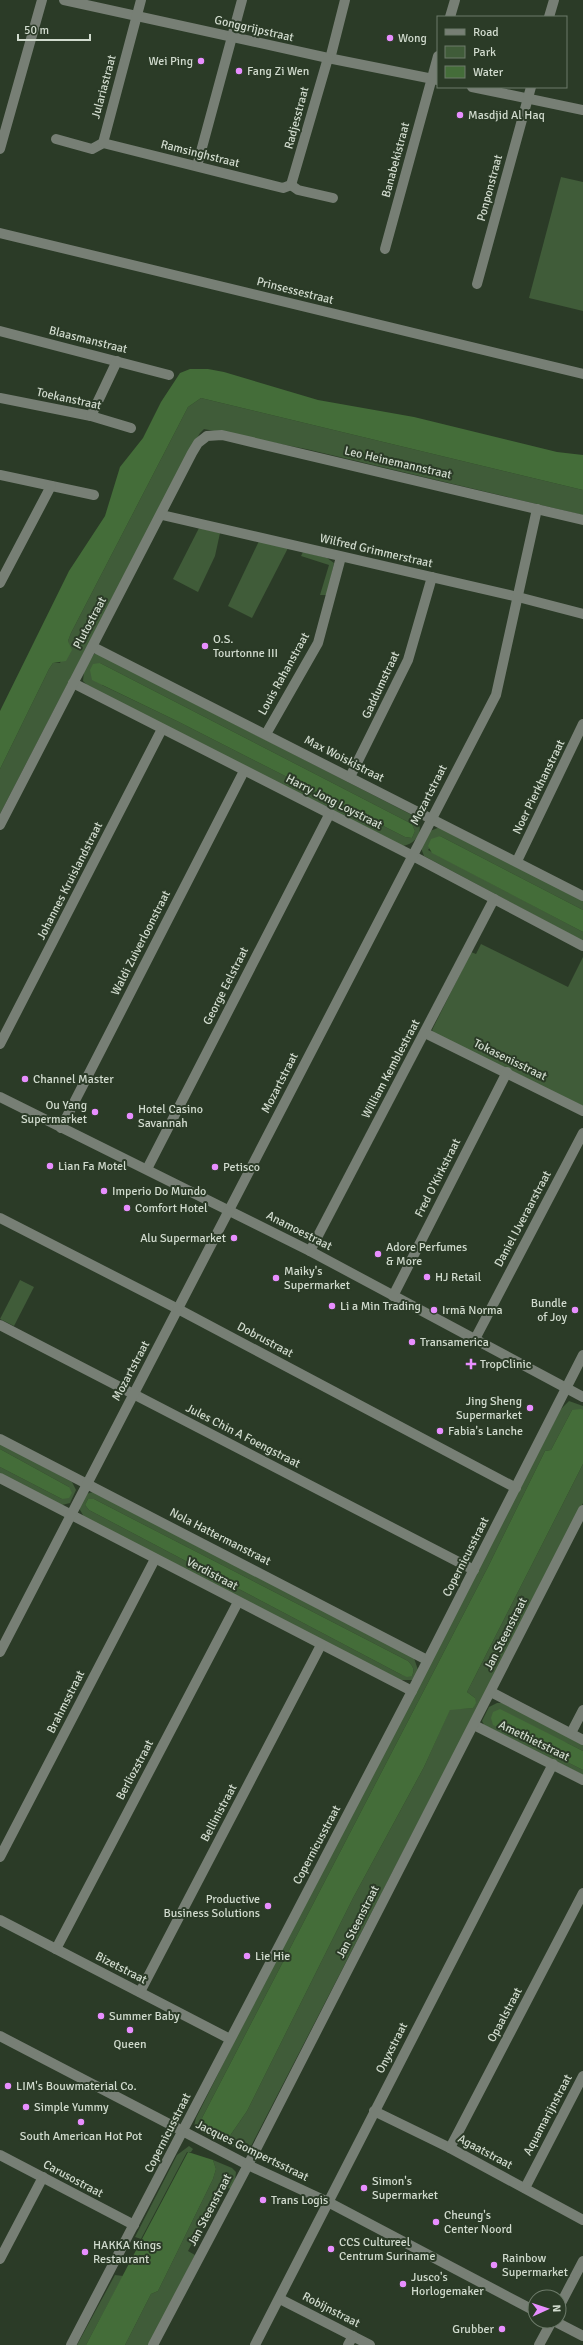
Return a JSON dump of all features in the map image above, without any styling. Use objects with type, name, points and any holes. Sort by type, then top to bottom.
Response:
[{"type":"street","points":[[0,149],[42,0]]},
{"type":"street","name":"Gonggrijpstraat","points":[[64,0],[230,37],[435,79]]},
{"type":"street","name":"Julariastraat","points":[[103,142],[141,0]]},
{"type":"street","points":[[197,166],[230,37],[242,0]]},
{"type":"street","name":"Radjesstraat","points":[[291,185],[346,0]]},
{"type":"street","points":[[450,16],[455,0]]},
{"type":"street","points":[[549,16],[554,0]]},
{"type":"street","name":"Banabekistraat","points":[[385,249],[435,79],[437,64]]},
{"type":"street","points":[[477,88],[583,110]]},
{"type":"street","name":"Ponponstraat","points":[[477,284],[531,88]]},
{"type":"street","points":[[56,139],[92,149],[103,142]]},
{"type":"street","name":"Ramsinghstraat","points":[[103,142],[283,188],[291,185]]},
{"type":"street","points":[[291,185],[298,190],[333,198]]},
{"type":"street","name":"Prinsessestraat","points":[[0,233],[583,374]]},
{"type":"street","name":"Blaasmanstraat","points":[[0,331],[118,360],[170,375]]},
{"type":"street","points":[[91,416],[118,360]]},
{"type":"street","name":"Toekanstraat","points":[[0,398],[91,416],[131,428]]},
{"type":"street","name":"Leo Heinemannstraat","points":[[207,436],[222,435],[583,520]]},
{"type":"street","name":"Plutostraat","points":[[0,825],[162,515],[192,453],[198,443],[207,436]]},
{"type":"street","points":[[0,475],[94,495]]},
{"type":"street","points":[[0,583],[51,486]]},
{"type":"street","name":"Mozartstraat","points":[[0,1652],[86,1483],[134,1394],[496,695],[537,509]]},
{"type":"street","name":"Wilfred Grimmerstraat","points":[[162,515],[518,597],[583,614]]},
{"type":"street","name":"Louis Rahanstraat","points":[[266,734],[318,643],[341,557]]},
{"type":"street","name":"Gaddumstraat","points":[[350,777],[408,660],[432,577]]},
{"type":"street","name":"Max Woiskistraat","points":[[93,647],[517,861],[583,896]]},
{"type":"street","name":"Harry Jong Loystraat","points":[[73,683],[329,815],[413,856],[583,946]]},
{"type":"street","name":"Noer Pierkhanstraat","points":[[517,861],[583,724]]},
{"type":"street","name":"Johannes Kruislandstraat","points":[[0,1044],[162,729]]},
{"type":"street","name":"Waldi Zuiverloonstraat","points":[[61,1128],[244,771]]},
{"type":"street","name":"George Eelstraat","points":[[146,1169],[329,815]]},
{"type":"street","name":"William Kemblestraat","points":[[310,1250],[494,899]]},
{"type":"street","name":"Tokasenisstraat","points":[[425,1033],[507,1072],[583,1111]]},
{"type":"street","name":"Fred O'Kirkstraat","points":[[393,1296],[507,1072]]},
{"type":"street","name":"Anamoestraat","points":[[0,1097],[310,1250],[566,1390],[583,1397]]},
{"type":"street","name":"Daniel IJveraarstraat","points":[[475,1339],[583,1133]]},
{"type":"street","name":"Dobrustraat","points":[[0,1218],[178,1309],[516,1488]]},
{"type":"street","name":"Jules Chin A Foengstraat","points":[[0,1325],[474,1570]]},
{"type":"street","name":"Copernicusstraat","points":[[71,2345],[134,2225],[187,2134],[230,2039],[412,1691],[583,1355]]},
{"type":"street","name":"Nola Hattermanstraat","points":[[0,1439],[427,1660]]},
{"type":"street","name":"Verdistraat","points":[[0,1478],[412,1691]]},
{"type":"street","name":"Jan Steenstraat","points":[[153,2345],[244,2163],[474,1725],[582,1512]]},
{"type":"street","name":"Brahmsstraat","points":[[0,1857],[155,1559]]},
{"type":"street","name":"Berliozstraat","points":[[56,1949],[238,1602]]},
{"type":"street","name":"Bellinistraat","points":[[140,1992],[321,1645]]},
{"type":"street","points":[[491,1692],[583,1740]]},
{"type":"street","points":[[571,1733],[583,1710]]},
{"type":"street","name":"Amethietstraat","points":[[474,1725],[583,1780]]},
{"type":"street","name":"Onyxstraat","points":[[255,2345],[280,2299],[374,2110],[553,1764]]},
{"type":"street","name":"Opaalstraat","points":[[450,2148],[583,1893]]},
{"type":"street","name":"Bizetstraat","points":[[0,1920],[230,2039]]},
{"type":"street","name":"Jacques Gompertsstraat","points":[[0,2036],[244,2163],[328,2202],[527,2307]]},
{"type":"street","name":"Aquamarijnstraat","points":[[525,2188],[583,2076]]},
{"type":"street","name":"Agaatstraat","points":[[374,2110],[450,2148],[583,2220]]},
{"type":"street","name":"Carusostraat","points":[[0,2155],[134,2225]]},
{"type":"street","points":[[0,2259],[43,2177]]},
{"type":"street","points":[[567,2292],[583,2261]]},
{"type":"street","name":"Robijnstraat","points":[[280,2299],[350,2340],[370,2345]]},
{"type":"street","points":[[567,2328],[583,2336]]},
{"type":"street","points":[[539,2345],[548,2329]]},
{"type":"green space","points":[[561,177],[583,182],[583,311],[529,298]]},
{"type":"green space","points":[[201,398],[583,490],[583,515],[306,449],[204,429],[200,433],[176,475],[0,814],[0,769],[49,669],[53,663],[60,663],[69,646],[68,641],[71,633],[188,407]]},
{"type":"green space","points":[[199,528],[220,533],[215,556],[198,592],[173,579]]},
{"type":"green space","points":[[259,541],[288,548],[252,618],[228,606]]},
{"type":"green space","points":[[303,552],[327,558],[334,563],[327,595],[320,595],[329,565],[301,556]]},
{"type":"green space","points":[[94,654],[98,654],[414,816],[418,820],[420,830],[419,834],[413,842],[403,846],[89,687],[83,681],[84,671]],"holes":[[[100,663],[412,824],[415,831],[412,838],[405,837],[179,722],[102,685]]]},
{"type":"green space","points":[[440,827],[583,900],[583,910],[440,836],[428,850],[583,932],[583,941],[424,856],[421,848],[430,831]]},
{"type":"green space","points":[[481,944],[568,987],[583,957],[583,1106],[434,1033],[432,1030],[471,952],[476,954]]},
{"type":"green space","points":[[20,1280],[34,1287],[14,1326],[0,1319]]},
{"type":"green space","points":[[569,1401],[583,1406],[583,1410],[572,1410],[551,1450],[545,1451],[488,1567],[202,2118],[203,2133],[194,2126],[196,2118],[235,2040],[561,1409]]},
{"type":"green space","points":[[0,1443],[72,1482],[76,1490],[70,1503],[62,1505],[0,1474],[0,1467],[62,1499],[69,1487],[0,1449]]},
{"type":"green space","points":[[583,1464],[583,1503],[251,2146],[244,2151],[222,2142],[227,2140],[247,2111],[353,1898],[424,1767],[450,1709],[473,1708],[475,1698],[467,1692]]},
{"type":"green space","points":[[93,1492],[414,1658],[418,1670],[413,1680],[400,1680],[84,1517],[79,1508],[86,1494]],"holes":[[[88,1499],[94,1499],[408,1661],[413,1668],[412,1676],[402,1675],[89,1510],[85,1505]]]},
{"type":"green space","points":[[497,1703],[502,1703],[583,1745],[583,1751],[567,1743],[494,1725],[583,1770],[583,1775],[484,1725],[482,1721],[489,1707]]},
{"type":"green space","points":[[189,2146],[193,2149],[191,2152],[187,2152],[141,2239],[135,2237],[177,2155]]},
{"type":"green space","points":[[213,2160],[232,2168],[236,2172],[235,2180],[231,2189],[223,2186],[188,2251],[195,2255],[149,2345],[125,2345],[151,2294],[158,2291],[213,2179],[216,2169]]},
{"type":"green space","points":[[115,2275],[123,2276],[86,2345],[77,2345]]},
{"type":"water","points":[[190,369],[208,369],[224,372],[318,400],[414,417],[557,452],[583,455],[583,490],[201,398],[188,407],[71,633],[68,641],[72,650],[66,661],[53,663],[49,669],[0,769],[0,711],[69,571],[105,516],[120,467],[143,438],[161,402],[180,373]]},
{"type":"water","points":[[100,663],[412,824],[415,831],[412,838],[405,837],[179,722],[92,680],[90,670],[93,664]]},
{"type":"water","points":[[440,836],[583,910],[583,932],[432,853],[428,846],[431,839]]},
{"type":"water","points":[[572,1410],[583,1410],[583,1464],[467,1692],[475,1698],[476,1703],[473,1708],[450,1710],[424,1767],[353,1898],[247,2111],[227,2140],[222,2142],[203,2133],[202,2118],[488,1567],[545,1451],[551,1450]]},
{"type":"water","points":[[0,1449],[69,1487],[72,1493],[69,1498],[62,1499],[0,1467]]},
{"type":"water","points":[[88,1499],[94,1499],[408,1661],[413,1668],[412,1676],[407,1677],[402,1675],[89,1510],[85,1505]]},
{"type":"water","points":[[500,1709],[583,1751],[583,1770],[493,1725],[491,1718],[493,1712]]},
{"type":"water","points":[[188,2152],[213,2160],[216,2169],[213,2179],[158,2291],[151,2294],[125,2345],[86,2345]]},
{"type":"place","name":"Wong","points":[[390,38]]},
{"type":"place","name":"Wei Ping","points":[[201,61]]},
{"type":"place","name":"Fang Zi Wen","points":[[239,71]]},
{"type":"place","name":"Masdjid Al Haq","points":[[460,115]]},
{"type":"place","name":"O.S. Tourtonne III","points":[[205,646]]},
{"type":"place","name":"Channel Master","points":[[25,1079]]},
{"type":"place","name":"Ou Yang Supermarket","points":[[95,1112]]},
{"type":"place","name":"Hotel Casino Savannah","points":[[130,1116]]},
{"type":"place","name":"Lian Fa Motel","points":[[50,1166]]},
{"type":"place","name":"Petisco","points":[[215,1167]]},
{"type":"place","name":"Imperio Do Mundo","points":[[104,1191]]},
{"type":"place","name":"Comfort Hotel","points":[[127,1208]]},
{"type":"place","name":"Alu Supermarket","points":[[234,1238]]},
{"type":"place","name":"Adore Perfumes & More","points":[[378,1254]]},
{"type":"place","name":"HJ Retail","points":[[427,1277]]},
{"type":"place","name":"Maiky's Supermarket","points":[[276,1278]]},
{"type":"place","name":"Li a Min Trading","points":[[332,1306]]},
{"type":"place","name":"Irmã Norma","points":[[434,1310]]},
{"type":"place","name":"Bundle of Joy","points":[[575,1310]]},
{"type":"place","name":"Transamerica","points":[[412,1342]]},
{"type":"place","name":"TropClinic","points":[[471,1364]]},
{"type":"place","name":"Jing Sheng Supermarket","points":[[530,1408]]},
{"type":"place","name":"Fabia's Lanche","points":[[440,1431]]},
{"type":"place","name":"Productive Business Solutions","points":[[268,1906]]},
{"type":"place","name":"Lie Hie","points":[[247,1956]]},
{"type":"place","name":"Summer Baby","points":[[101,2016]]},
{"type":"place","name":"Queen","points":[[130,2030]]},
{"type":"place","name":"LIM's Bouwmaterial Co.","points":[[8,2086]]},
{"type":"place","name":"Simple Yummy","points":[[26,2107]]},
{"type":"place","name":"South American Hot Pot","points":[[81,2122]]},
{"type":"place","name":"Simon's Supermarket","points":[[364,2188]]},
{"type":"place","name":"Trans Logis","points":[[263,2200]]},
{"type":"place","name":"Cheung's Center Noord","points":[[436,2222]]},
{"type":"place","name":"CCS Cultureel Centrum Suriname","points":[[331,2249]]},
{"type":"place","name":"HAKKA Kings Restaurant","points":[[85,2252]]},
{"type":"place","name":"Rainbow Supermarket","points":[[494,2265]]},
{"type":"place","name":"Jusco's Horlogemaker","points":[[403,2284]]},
{"type":"place","name":"Grubber","points":[[502,2329]]}]
